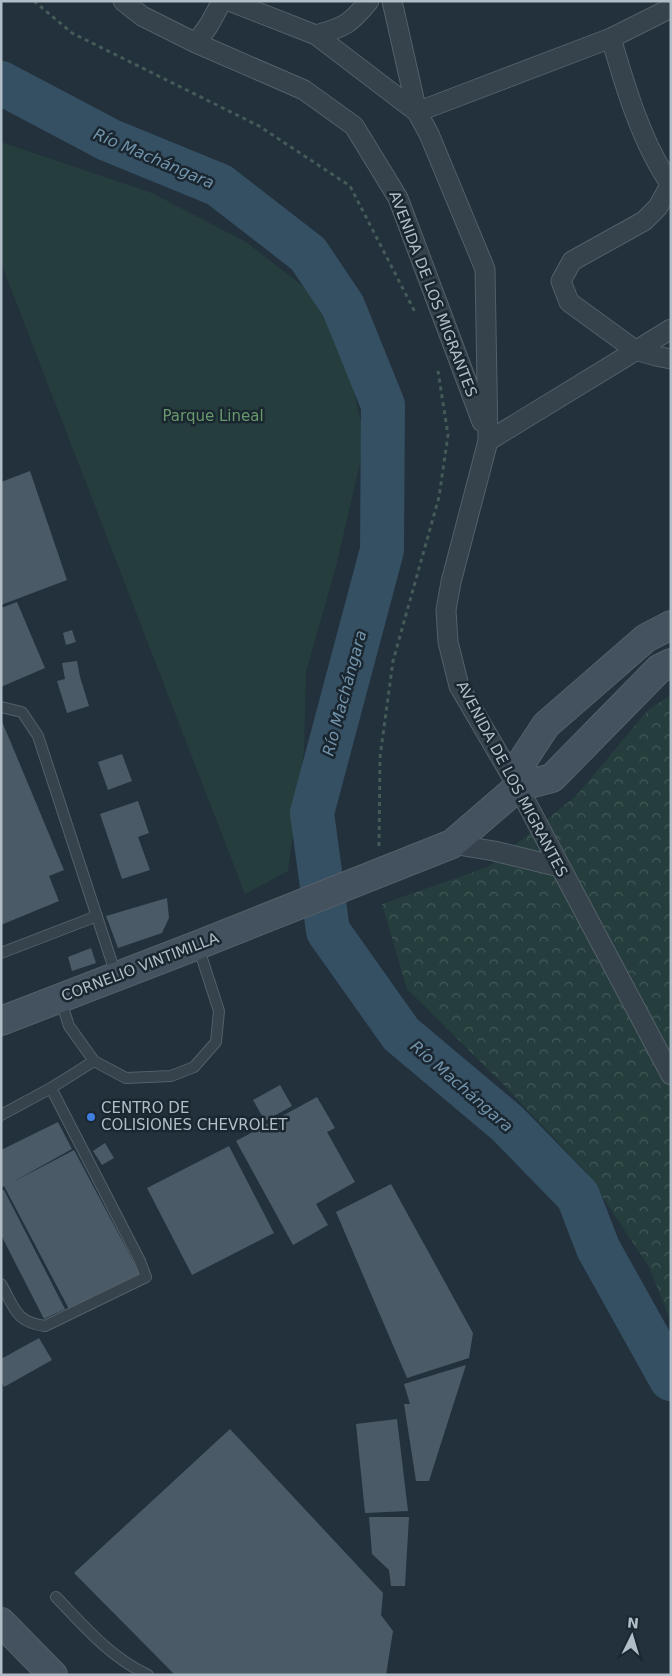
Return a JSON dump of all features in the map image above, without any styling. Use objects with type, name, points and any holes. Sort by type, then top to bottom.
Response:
[{"type":"main road","points":[[671,625],[646,638],[546,725],[523,760],[518,787],[552,778],[660,669],[671,663]]},
{"type":"main road","name":"CORNELIO VINTIMILLA","points":[[1,1021],[198,945],[440,848],[518,787]]},
{"type":"main road","points":[[1,1622],[53,1675]]},
{"type":"street","name":"AVENIDA DE LOS MIGRANTES","points":[[123,1],[142,16],[196,43],[304,90],[354,126],[398,198],[487,438]]},
{"type":"street","points":[[196,43],[209,25],[222,1]]},
{"type":"street","name":"AVENIDA DE LOS MIGRANTES","points":[[229,1],[316,35],[417,112],[429,134],[485,269],[487,438],[451,582],[446,610],[448,642],[459,686],[518,787],[671,1074]]},
{"type":"street","points":[[316,35],[338,29],[354,19],[369,1]]},
{"type":"street","points":[[392,1],[417,112],[611,38],[671,8]]},
{"type":"street","points":[[611,38],[627,91],[656,162],[670,185],[658,207],[644,221],[572,261],[561,281],[569,302],[635,350],[671,359]]},
{"type":"street","points":[[487,438],[671,329]]},
{"type":"street","points":[[440,848],[494,852],[560,868]]},
{"type":"lane","points":[[1,707],[22,712],[38,736],[116,976]]},
{"type":"lane","points":[[1,953],[97,916]]},
{"type":"lane","points":[[59,998],[69,1026],[94,1061],[126,1078],[171,1076],[194,1067],[216,1042],[219,1011],[198,945]]},
{"type":"lane","points":[[1,1115],[51,1088],[94,1061]]},
{"type":"lane","points":[[1,1284],[20,1318],[31,1324],[45,1326],[146,1277],[140,1261],[51,1088]]},
{"type":"lane","points":[[56,1597],[109,1651],[132,1667],[148,1675]]},
{"type":"path","points":[[34,1],[72,33],[259,126],[350,186],[418,317]]},
{"type":"path","points":[[375,853],[379,848],[380,757],[393,661],[439,497],[448,435],[437,368]]},
{"type":"green space","name":"Parque Lineal","points":[[1,142],[152,193],[246,242],[317,297],[349,369],[365,441],[336,567],[306,672],[304,751],[288,871],[245,894],[1,263]]},
{"type":"green space","points":[[671,695],[671,1322],[649,1267],[586,1172],[506,1087],[407,989],[382,904],[488,867],[576,796],[648,710]]},
{"type":"building","points":[[30,471],[67,580],[1,605],[1,482]]},
{"type":"building","points":[[17,602],[45,668],[1,687],[1,608]]},
{"type":"building","points":[[72,630],[76,642],[66,645],[63,633]]},
{"type":"building","points":[[77,661],[89,706],[67,713],[57,681],[65,679],[62,663]]},
{"type":"building","points":[[1,719],[64,870],[49,876],[59,901],[1,925]]},
{"type":"building","points":[[122,754],[132,781],[108,790],[98,762]]},
{"type":"building","points":[[138,801],[149,833],[138,837],[150,870],[122,879],[100,814]]},
{"type":"building","points":[[167,898],[169,918],[162,933],[118,948],[106,916]]},
{"type":"building","points":[[91,948],[96,963],[72,971],[68,957]]},
{"type":"building","points":[[280,1085],[292,1106],[265,1121],[253,1100]]},
{"type":"building","points":[[317,1097],[335,1128],[327,1132],[355,1182],[316,1204],[328,1225],[293,1245],[236,1141]]},
{"type":"building","points":[[58,1122],[72,1149],[11,1183],[74,1150],[140,1274],[70,1311],[4,1186],[1,1188],[1,1150]]},
{"type":"building","points":[[105,1143],[114,1158],[102,1165],[93,1151]]},
{"type":"building","points":[[229,1146],[274,1233],[192,1275],[147,1188]]},
{"type":"building","points":[[391,1184],[473,1333],[469,1358],[407,1378],[336,1212]]},
{"type":"building","points":[[4,1190],[65,1309],[44,1319],[1,1235],[1,1191]]},
{"type":"building","points":[[39,1338],[52,1360],[4,1387],[1,1381],[1,1359]]},
{"type":"building","points":[[466,1365],[429,1481],[416,1481],[404,1404],[410,1404],[404,1384]]},
{"type":"building","points":[[397,1419],[408,1511],[365,1513],[356,1424]]},
{"type":"building","points":[[230,1429],[383,1593],[381,1615],[393,1631],[386,1675],[175,1675],[74,1573]]},
{"type":"building","points":[[369,1517],[409,1517],[405,1586],[391,1586],[389,1570],[372,1554]]},
{"type":"waterway","name":"Río Machángara","points":[[1,83],[109,140],[219,185],[308,254],[343,306],[383,405],[382,550],[312,813],[328,931],[401,1034],[508,1124],[578,1196],[598,1248],[671,1379]]},
{"type":"place","name":"CENTRO DE COLISIONES CHEVROLET","points":[[91,1117]]}]
